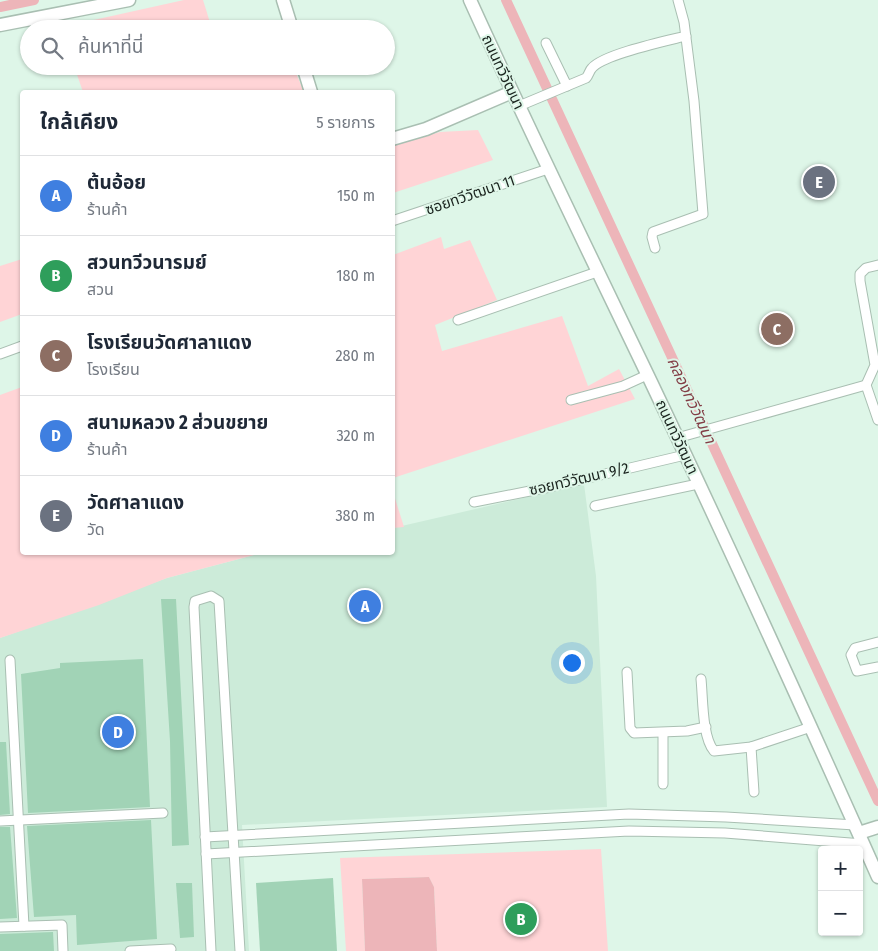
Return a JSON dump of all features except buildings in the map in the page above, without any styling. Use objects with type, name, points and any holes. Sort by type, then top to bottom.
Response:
[{"type":"main road","points":[[26,20],[129,0]]},
{"type":"main road","points":[[283,0],[289,20]]},
{"type":"main road","name":"ถนนทวีวัฒนา","points":[[470,0],[548,169],[685,455],[878,877]]},
{"type":"main road","points":[[0,25],[20,21]]},
{"type":"main road","points":[[306,75],[310,90]]},
{"type":"main road","points":[[395,138],[426,129],[512,92]]},
{"type":"main road","points":[[859,834],[875,828]]},
{"type":"street","points":[[656,248],[652,237],[653,232],[703,214],[700,155],[682,7],[678,0]]},
{"type":"street","points":[[519,106],[586,78],[592,68],[605,60],[686,36]]},
{"type":"street","points":[[546,43],[567,86]]},
{"type":"street","name":"ซอยทวีวัฒนา 11","points":[[395,220],[548,169]]},
{"type":"street","points":[[878,265],[866,268],[860,274],[875,365],[866,385],[878,420]]},
{"type":"street","points":[[458,320],[598,272]]},
{"type":"street","points":[[0,354],[20,347]]},
{"type":"street","points":[[571,400],[623,386],[647,375]]},
{"type":"street","points":[[677,438],[724,423],[866,385]]},
{"type":"street","name":"ซอยทวีวัฒนา 9/2","points":[[474,502],[550,487],[685,455]]},
{"type":"street","points":[[594,506],[698,484]]},
{"type":"street","points":[[211,951],[194,607],[195,601],[211,596],[219,601],[240,951]]},
{"type":"street","points":[[878,642],[855,648],[851,655],[857,671],[878,668]]},
{"type":"street","points":[[10,660],[24,926]]},
{"type":"street","points":[[627,672],[630,728],[634,733],[663,733],[706,726]]},
{"type":"street","points":[[701,679],[709,746],[714,751],[751,747],[811,727]]},
{"type":"street","points":[[663,733],[663,784]]},
{"type":"street","points":[[751,747],[754,792]]},
{"type":"street","points":[[0,821],[163,812]]},
{"type":"street","points":[[205,837],[629,814],[726,817],[831,824],[859,834]]},
{"type":"street","points":[[831,824],[831,842]]},
{"type":"street","points":[[206,854],[629,831],[725,833],[831,842],[859,834]]},
{"type":"street","points":[[0,927],[62,925],[63,951]]},
{"type":"street","points":[[130,951],[171,948]]},
{"type":"shaded area","points":[[184,0],[203,0],[209,20],[94,20]]},
{"type":"shaded area","points":[[77,75],[297,75],[303,90],[82,90]]},
{"type":"shaded area","points":[[478,130],[493,160],[395,192],[395,144],[440,132]]},
{"type":"shaded area","points":[[441,237],[444,249],[470,240],[497,300],[435,325],[442,351],[562,316],[588,386],[619,369],[635,399],[395,477],[395,254]]},
{"type":"shaded area","points":[[20,260],[20,315],[0,322],[0,266]]},
{"type":"shaded area","points":[[20,388],[20,555],[254,555],[167,578],[99,605],[0,638],[0,395]]},
{"type":"shaded area","points":[[584,484],[596,576],[607,807],[242,825],[249,951],[0,951],[0,638],[167,578],[254,555],[395,555],[395,528]]},
{"type":"shaded area","points":[[395,498],[404,527],[395,528]]},
{"type":"shaded area","points":[[601,849],[608,951],[437,951],[434,887],[429,877],[362,879],[365,951],[346,951],[340,858]]},
{"type":"shaded area","points":[[429,877],[434,887],[437,951],[365,951],[362,879]]},
{"type":"waterway","points":[[0,7],[34,0]]},
{"type":"waterway","name":"คลองทวีวัฒนา","points":[[506,0],[878,801]]},
{"type":"place","name":"วัดศาลาแดง","points":[[819,182]]},
{"type":"place","name":"โรงเรียนวัดศาลาแดง","points":[[777,329]]},
{"type":"place","name":"ต้นอ้อย","points":[[365,606]]},
{"type":"place","name":"สนามหลวง 2 ส่วนขยาย","points":[[118,732]]},
{"type":"place","name":"สวนทวีวนารมย์","points":[[521,919]]}]
